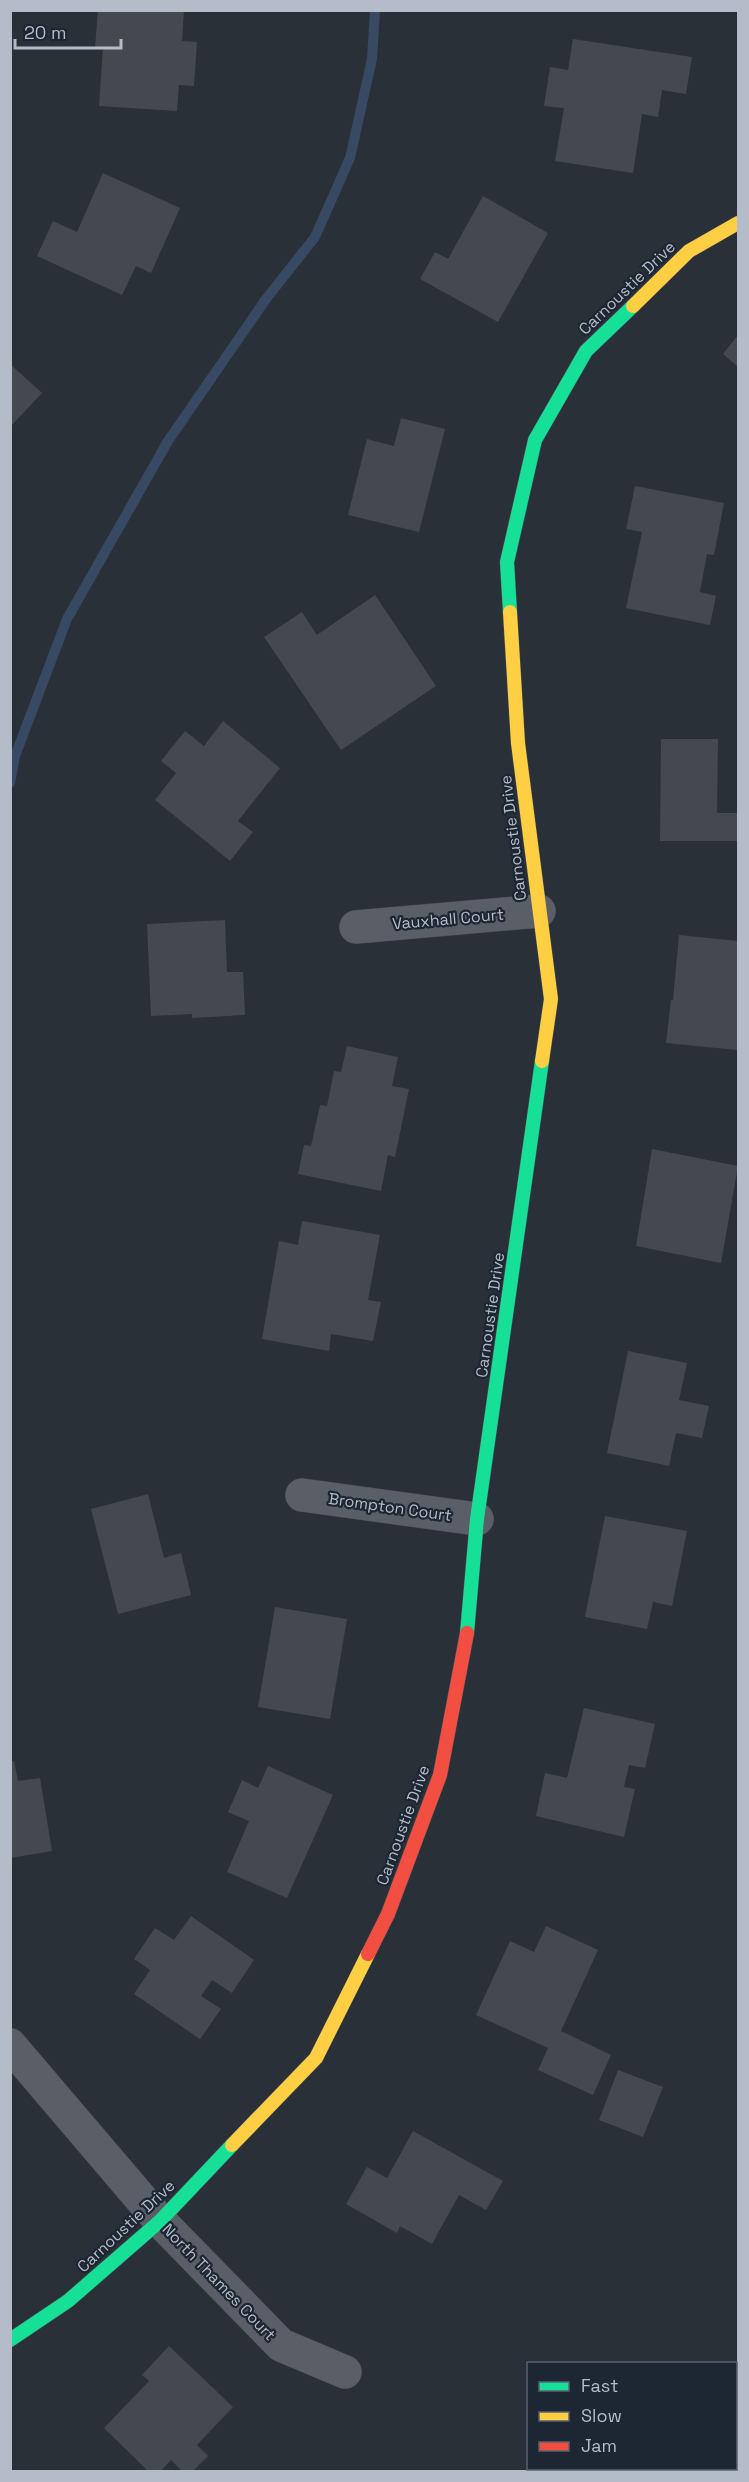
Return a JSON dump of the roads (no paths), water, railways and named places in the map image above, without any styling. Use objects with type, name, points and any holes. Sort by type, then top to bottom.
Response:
[{"type":"street","name":"Carnoustie Drive","points":[[10,2340],[68,2301],[160,2221],[316,2058],[388,1914],[440,1775],[465,1651],[477,1519],[551,999],[518,743],[507,562],[535,440],[586,351],[689,251],[738,224]]},
{"type":"street","name":"Vauxhall Court","points":[[356,927],[539,911]]},
{"type":"street","name":"Brompton Court","points":[[302,1495],[477,1519]]},
{"type":"street","name":"North Thames Court","points":[[10,2045],[160,2221],[280,2346],[345,2372]]},
{"type":"waterway","points":[[10,783],[15,756],[67,619],[168,441],[266,299],[315,237],[350,158],[372,59],[375,10]]}]
